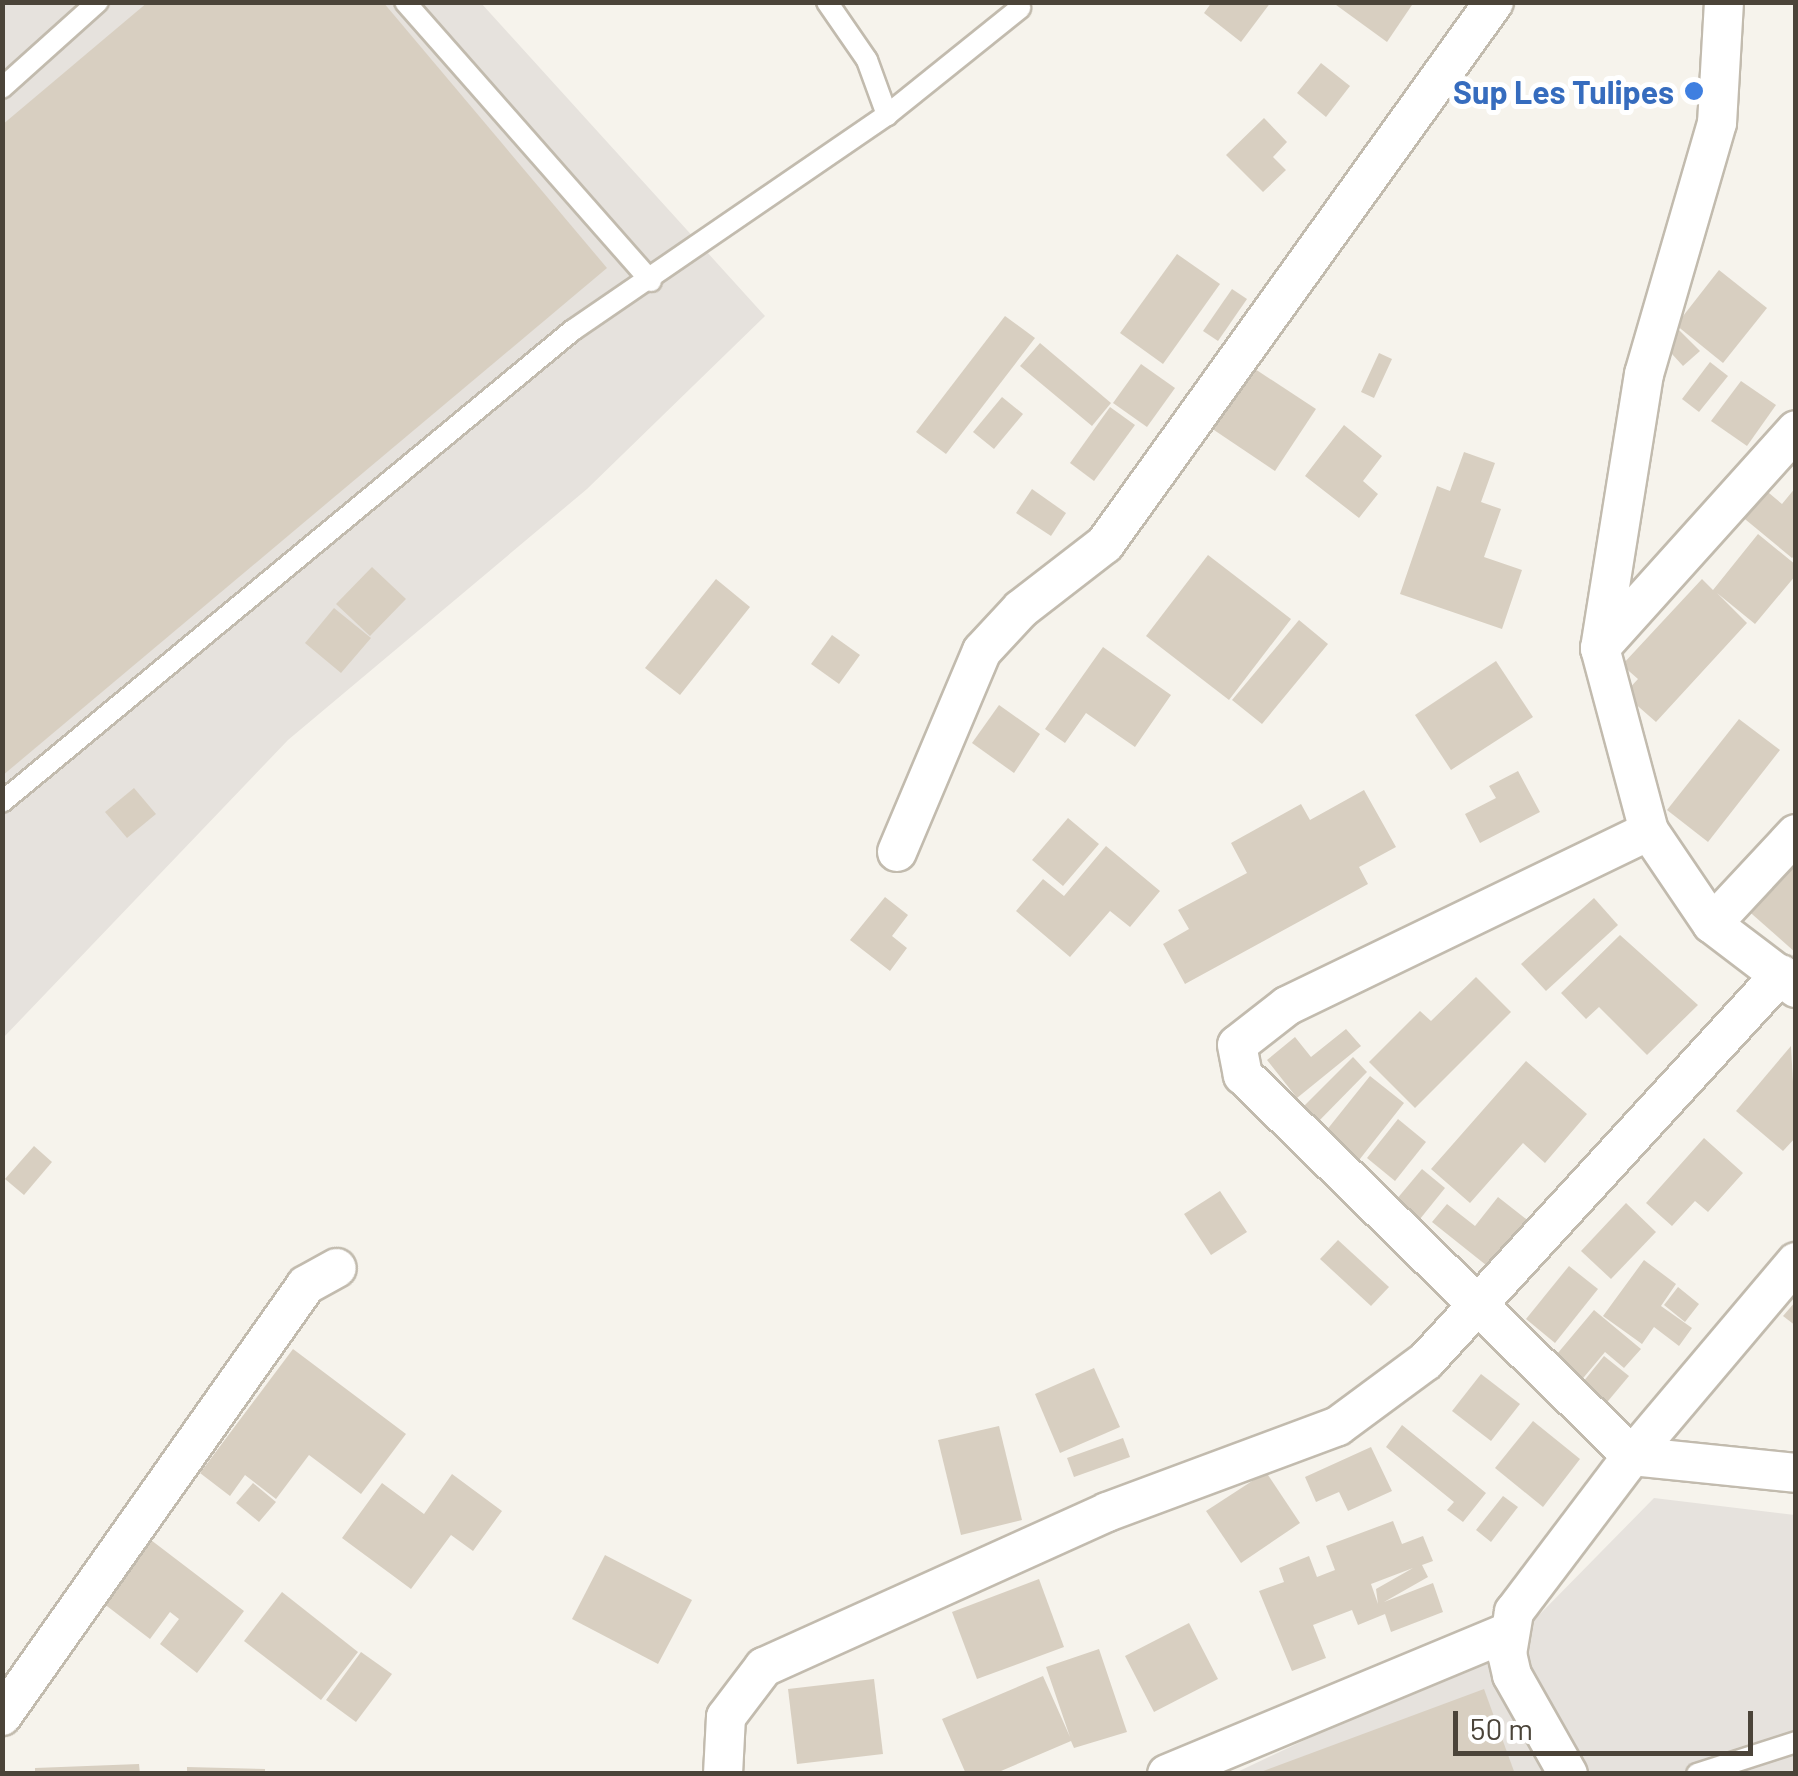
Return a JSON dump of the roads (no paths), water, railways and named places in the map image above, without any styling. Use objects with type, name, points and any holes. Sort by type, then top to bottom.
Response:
[{"type":"street","points":[[897,852],[982,651],[1021,609],[1105,544],[1494,2]]},
{"type":"street","points":[[723,1774],[726,1717],[764,1667],[1107,1512],[1338,1426],[1426,1361],[1788,981],[1712,924],[1649,832],[1600,648],[1644,374],[1717,123],[1724,2]]},
{"type":"street","points":[[1600,648],[1796,430]]},
{"type":"street","points":[[1649,832],[1286,1006],[1237,1046],[1243,1075],[1632,1456],[1796,1473]]},
{"type":"street","points":[[1712,924],[1796,834]]},
{"type":"street","points":[[1568,1774],[1512,1675],[1508,1632],[1525,1593],[1632,1456],[1796,1262]]},
{"type":"street","points":[[2,1716],[306,1285],[336,1268]]},
{"type":"street","points":[[1167,1774],[1508,1632]]},
{"type":"lane","points":[[2,88],[98,2]]},
{"type":"lane","points":[[405,2],[651,282]]},
{"type":"lane","points":[[827,2],[867,60],[887,115]]},
{"type":"lane","points":[[2,802],[573,330],[651,282],[887,115],[1020,8]]},
{"type":"lane","points":[[1697,1774],[1796,1742]]},
{"type":"place","name":"Sup Les Tulipes","points":[[1694,91]]}]
